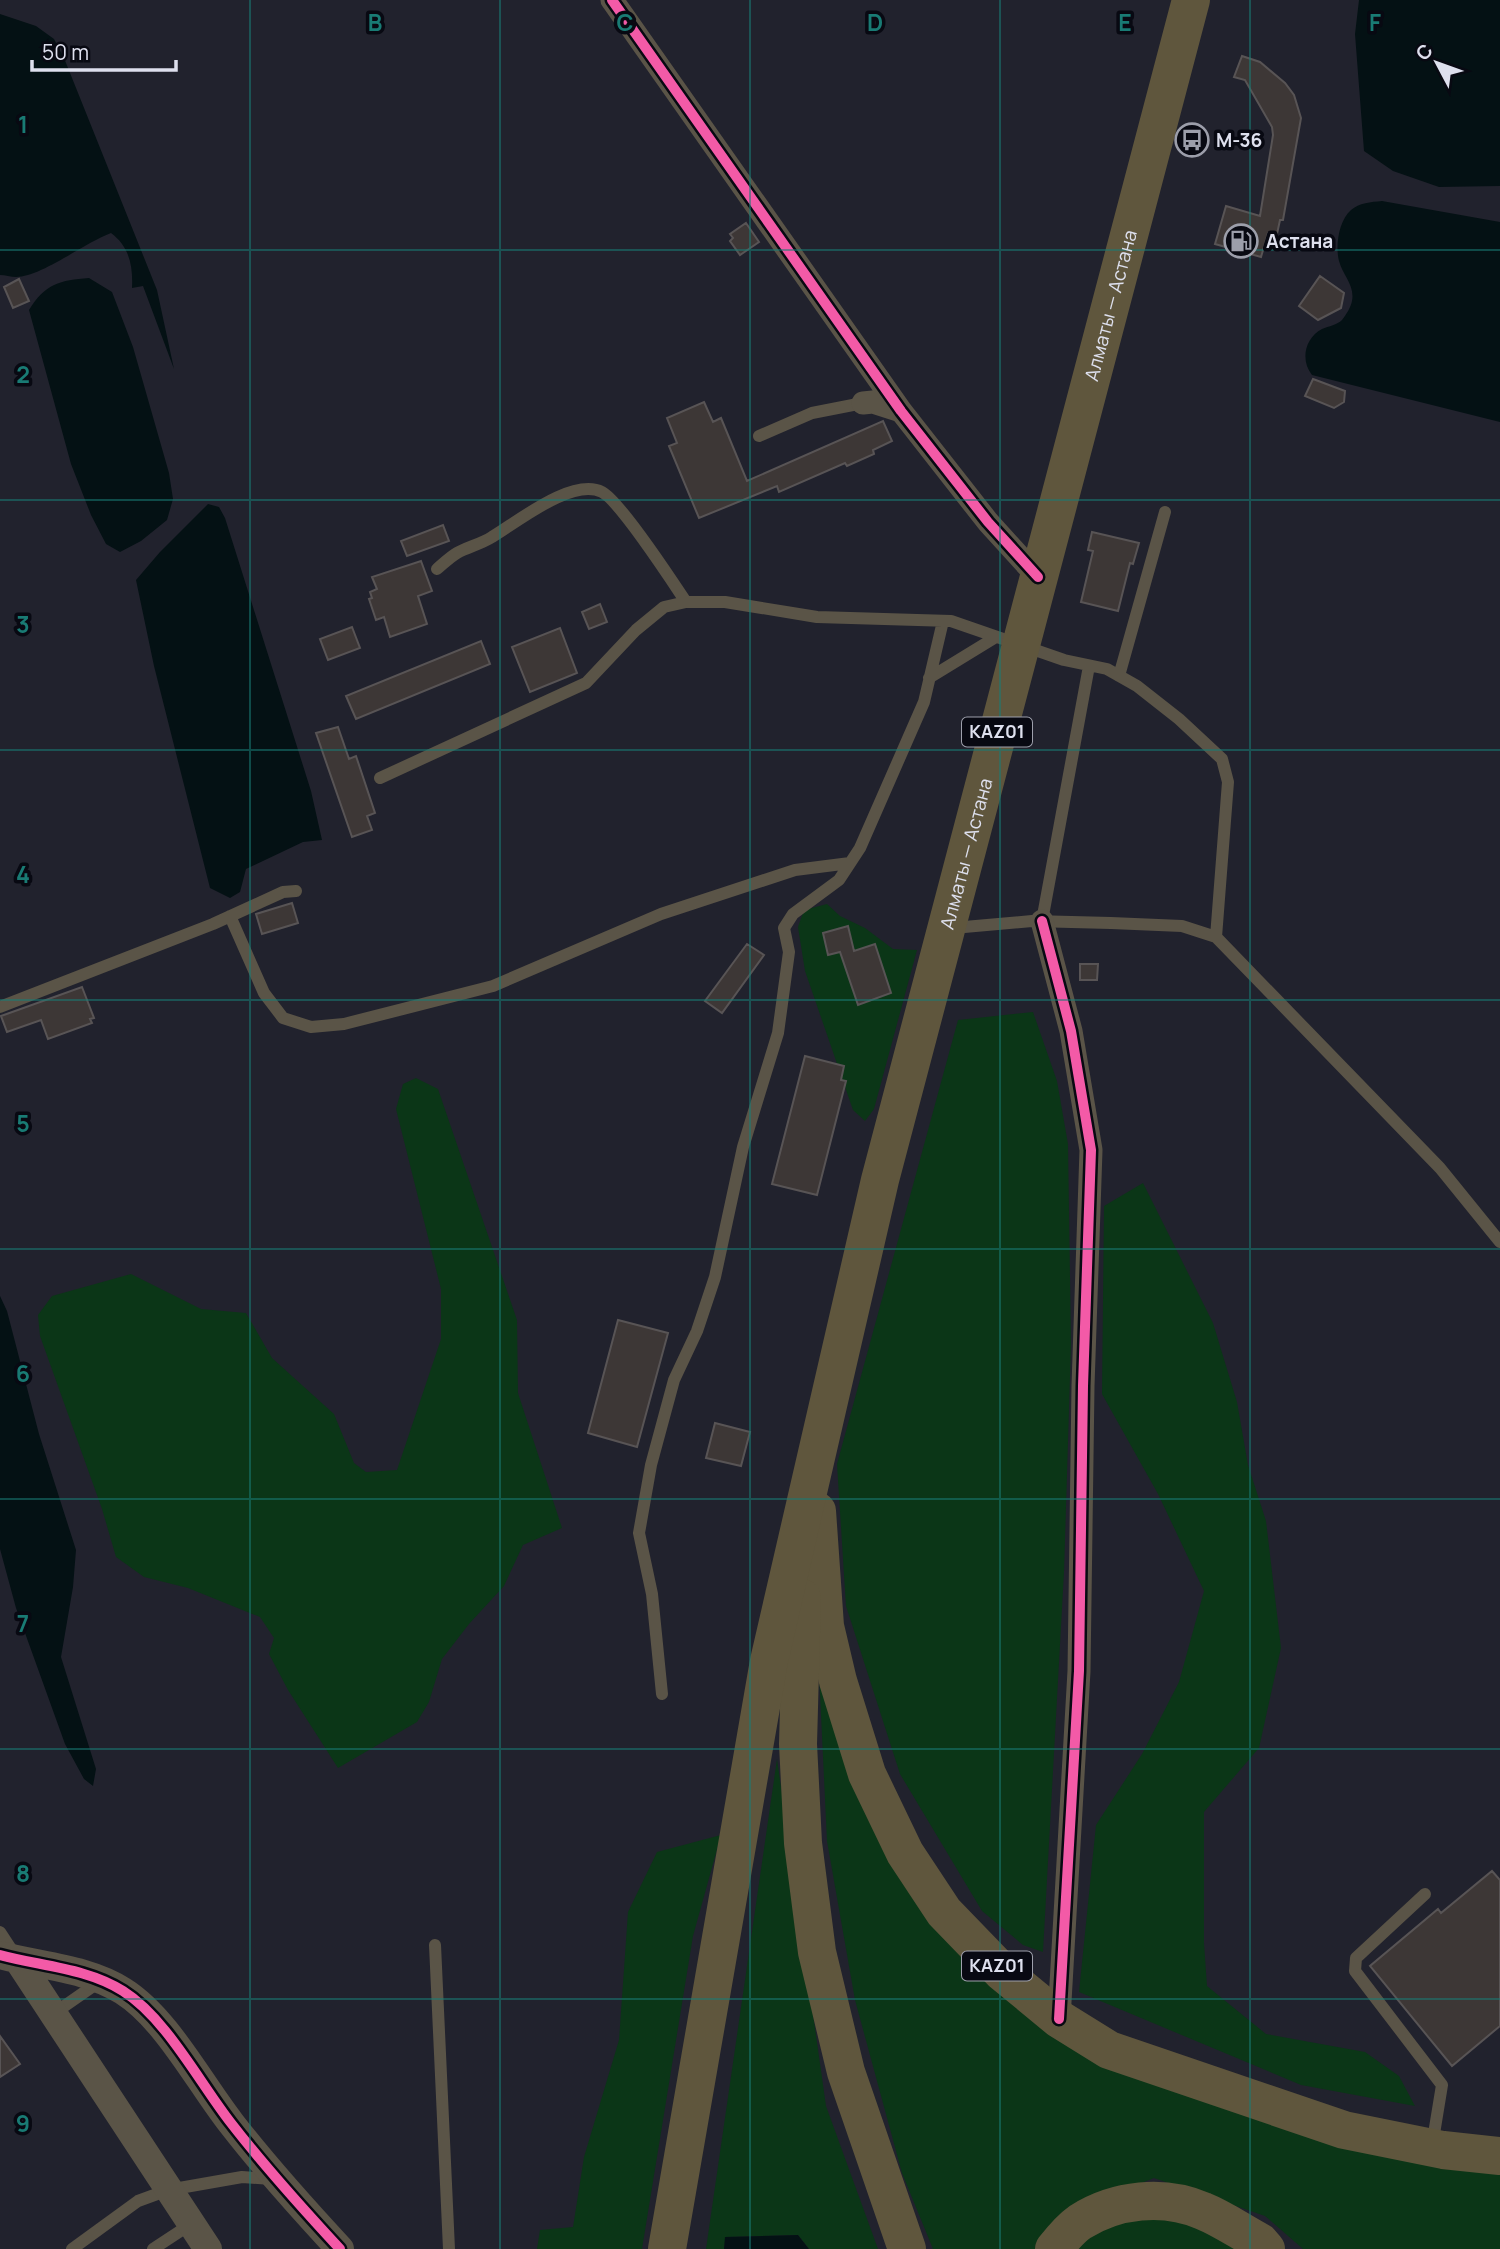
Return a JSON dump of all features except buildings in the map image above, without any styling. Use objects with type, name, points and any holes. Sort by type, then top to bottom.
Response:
[{"type":"highway","name":"Алматы — Астана","points":[[815,1467],[880,1180],[945,929],[1008,642],[1038,577],[1191,0]]},
{"type":"highway","name":"KАZ01","points":[[815,1467],[825,1626],[838,1681],[867,1774],[905,1853],[944,1912],[1002,1972],[1059,2019],[1108,2050],[1344,2130],[1432,2148],[1500,2156]]},
{"type":"highway","name":"KАZ01","points":[[667,2249],[769,1661],[815,1467]]},
{"type":"highway","name":"KАZ01","points":[[815,1467],[803,1574],[800,1651],[798,1744],[803,1843],[817,1952],[846,2072],[907,2249]]},
{"type":"highway","points":[[1054,2249],[1078,2223],[1105,2210],[1136,2202],[1168,2200],[1203,2211],[1260,2242],[1266,2249]]},
{"type":"street","points":[[612,0],[901,411],[988,522],[1038,577]]},
{"type":"street","points":[[863,404],[873,402],[901,411]]},
{"type":"street","points":[[1041,921],[1071,1031],[1091,1150],[1083,1386],[1079,1671],[1059,2019]]},
{"type":"street","points":[[9,1957],[83,1973],[120,1989],[141,2003],[174,2044],[229,2122],[276,2179],[340,2249]]},
{"type":"street","points":[[9,1957],[53,2014],[208,2249]]},
{"type":"lane","points":[[759,436],[812,413],[863,404]]},
{"type":"lane","points":[[437,569],[456,554],[488,539],[547,502],[573,492],[591,489],[603,493],[620,510],[686,602]]},
{"type":"lane","points":[[1119,676],[1165,512]]},
{"type":"lane","points":[[380,778],[586,683],[636,630],[664,607],[686,602],[725,602],[817,617],[951,621],[1008,642],[1107,670],[1119,676],[1158,702],[1222,759],[1228,782],[1216,937]]},
{"type":"lane","points":[[662,1694],[652,1594],[639,1533],[651,1465],[674,1380],[697,1331],[715,1278],[743,1147],[778,1033],[789,952],[784,928],[793,914],[839,880],[860,848],[923,702],[943,621]]},
{"type":"lane","points":[[929,678],[1008,642]]},
{"type":"lane","points":[[1041,921],[1089,666]]},
{"type":"lane","points":[[230,916],[264,993],[283,1018],[311,1027],[344,1024],[493,986],[661,914],[795,870],[850,863]]},
{"type":"lane","points":[[0,1007],[230,916],[283,892],[296,891]]},
{"type":"lane","points":[[945,929],[1041,921],[1182,926],[1216,937],[1440,1168],[1500,1242]]},
{"type":"lane","points":[[1425,1895],[1356,1958],[1355,1971],[1442,2085],[1432,2148]]},
{"type":"lane","points":[[0,1932],[9,1957]]},
{"type":"lane","points":[[435,1945],[449,2249]]},
{"type":"lane","points":[[53,2014],[101,1981]]},
{"type":"lane","points":[[72,2249],[138,2202],[168,2190],[242,2177],[276,2179]]},
{"type":"lane","points":[[153,2249],[191,2224]]},
{"type":"green space","points":[[827,904],[840,916],[865,928],[893,949],[917,950],[874,1109],[865,1121],[853,1110],[805,971],[798,927],[804,910]]},
{"type":"green space","points":[[1033,1012],[1057,1081],[1068,1144],[1071,1344],[1064,1572],[1043,1952],[1023,1945],[982,1911],[900,1774],[846,1606],[837,1464],[958,1020]]},
{"type":"green space","points":[[416,1078],[438,1089],[517,1320],[518,1393],[562,1528],[523,1545],[504,1586],[442,1659],[429,1702],[417,1722],[338,1768],[288,1690],[269,1654],[274,1638],[260,1617],[188,1588],[144,1577],[116,1557],[102,1509],[40,1336],[38,1315],[52,1296],[131,1274],[201,1309],[246,1313],[272,1358],[334,1414],[354,1463],[366,1472],[397,1470],[441,1339],[441,1289],[396,1109],[403,1084]]},
{"type":"green space","points":[[1143,1183],[1213,1323],[1237,1402],[1248,1465],[1266,1521],[1281,1648],[1259,1748],[1204,1812],[1204,1943],[1207,1986],[1266,2034],[1365,2052],[1399,2076],[1415,2106],[1301,2085],[1079,1992],[1096,1825],[1142,1754],[1179,1682],[1204,1591],[1158,1494],[1102,1394],[1104,1206]]},
{"type":"green space","points":[[817,1631],[883,1846],[1047,2024],[1500,2167],[1500,2249],[1303,2249],[1265,2216],[1154,2178],[1069,2212],[1045,2249],[933,2249],[902,2173],[855,2000],[827,1841]]},
{"type":"green space","points":[[777,1759],[826,2106],[878,2249],[809,2249],[798,2235],[726,2237],[724,2249],[706,2249]]},
{"type":"green space","points":[[721,1835],[693,1936],[642,2249],[537,2249],[540,2230],[573,2227],[584,2157],[619,2040],[628,1912],[657,1852]]},
{"type":"green space","points":[[1112,2217],[1196,2220],[1250,2249],[1077,2249]]},
{"type":"shaded area","points":[[1359,0],[1500,0],[1500,186],[1439,187],[1393,171],[1364,151],[1355,34]]},
{"type":"shaded area","points":[[0,14],[36,26],[54,39],[64,58],[157,290],[174,369],[143,286],[132,288],[129,258],[111,233],[38,272],[16,277],[0,275]]},
{"type":"shaded area","points":[[1382,201],[1500,222],[1500,422],[1312,375],[1308,369],[1305,356],[1308,344],[1316,333],[1342,320],[1352,301],[1352,290],[1338,255],[1339,234],[1344,220],[1351,210],[1358,206]]},
{"type":"shaded area","points":[[89,278],[112,292],[133,347],[169,473],[173,499],[167,520],[141,541],[120,552],[106,544],[91,515],[71,464],[29,310],[41,294],[54,285]]},
{"type":"shaded area","points":[[208,504],[219,507],[225,518],[311,791],[322,840],[303,842],[246,869],[240,892],[230,898],[210,888],[154,666],[136,580]]},
{"type":"shaded area","points":[[0,1296],[7,1311],[39,1434],[76,1550],[73,1587],[61,1657],[96,1769],[93,1786],[84,1779],[65,1744],[16,1608],[0,1549]]},
{"type":"shaded area","points":[[798,2235],[809,2249],[724,2249],[725,2237]]},
{"type":"cycle path","points":[[612,0],[901,411],[988,522],[1038,577]]},
{"type":"cycle path","points":[[1042,921],[1071,1031],[1091,1150],[1083,1386],[1079,1671],[1059,2019]]},
{"type":"cycle path","points":[[0,1955],[94,1977],[123,1991],[139,2003],[168,2034],[219,2107],[257,2155],[340,2249]]},
{"type":"place","name":"М-36","points":[[1192,140]]},
{"type":"place","name":"Астана","points":[[1241,241]]}]
